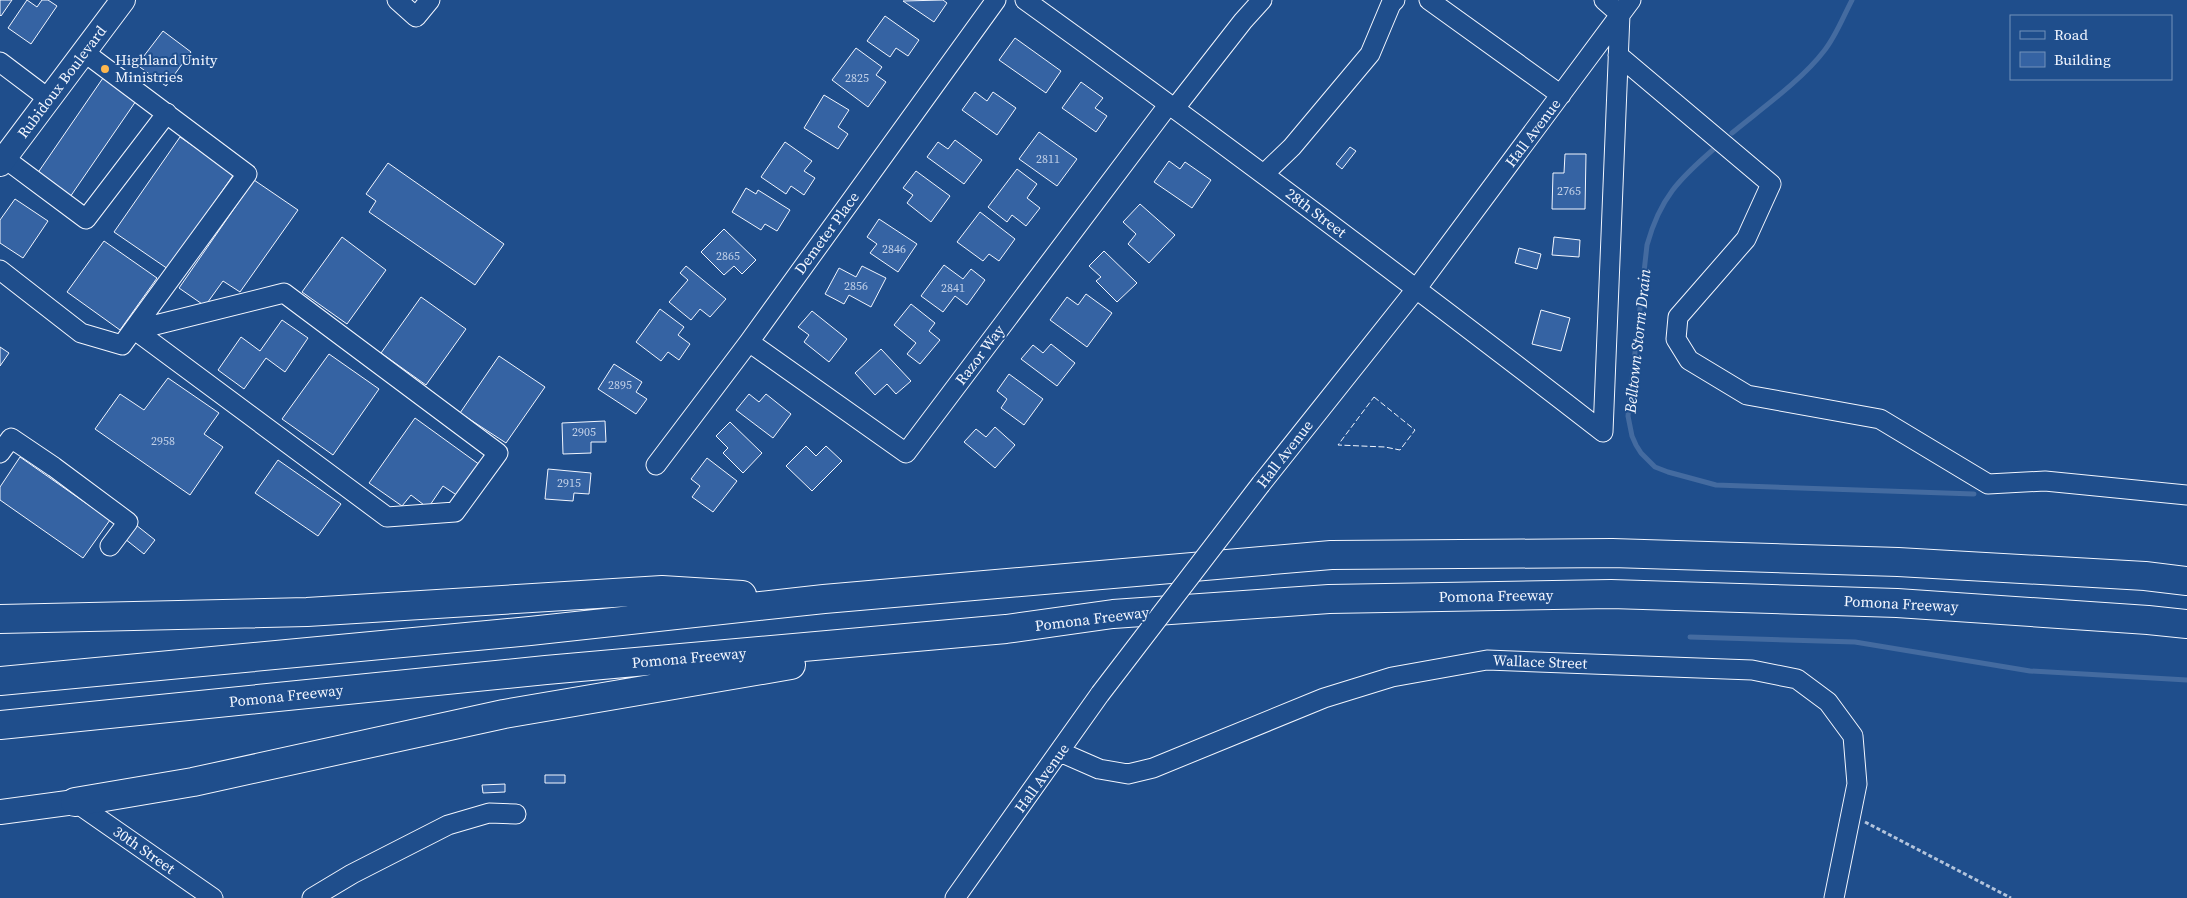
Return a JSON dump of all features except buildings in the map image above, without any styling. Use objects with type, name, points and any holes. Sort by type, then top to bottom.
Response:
[{"type":"highway","points":[[0,681],[530,631],[824,600],[1331,555],[1612,553],[1898,562],[2145,576],[2187,581]]},
{"type":"highway","points":[[0,619],[307,612],[662,590],[824,600]]},
{"type":"highway","name":"Pomona Freeway","points":[[0,725],[546,670],[1006,629],[1113,614],[1329,599],[1611,594],[1897,603],[2187,624]]},
{"type":"highway","points":[[76,802],[193,782],[504,714],[1006,629]]},
{"type":"main road","name":"Rubidoux Boulevard","points":[[2,161],[123,0]]},
{"type":"main road","points":[[0,812],[76,802]]},
{"type":"street","points":[[397,0],[416,17],[430,0]]},
{"type":"street","name":"Demeter Place","points":[[656,465],[749,342],[996,0]]},
{"type":"street","name":"28th Street","points":[[1025,0],[1172,106],[1417,288],[1603,432],[1618,55]]},
{"type":"street","points":[[1172,106],[1243,20],[1262,0]]},
{"type":"street","points":[[1264,174],[1292,147],[1370,54],[1391,4],[1395,0]]},
{"type":"street","points":[[1430,0],[1561,95]]},
{"type":"street","points":[[1604,0],[1626,7],[1618,55],[1771,184],[1746,239],[1678,317],[1676,339],[1688,360],[1747,395],[1880,419],[1988,484],[2045,481],[2187,495]]},
{"type":"street","name":"Hall Avenue","points":[[955,898],[1100,694],[1261,484],[1417,288],[1626,7]]},
{"type":"street","points":[[0,270],[81,333],[122,345],[135,330],[247,174],[84,52]]},
{"type":"street","points":[[0,62],[49,99]]},
{"type":"street","name":"Razor Way","points":[[749,342],[906,452],[1172,106]]},
{"type":"street","points":[[2,161],[86,219],[167,113]]},
{"type":"street","points":[[284,294],[498,453],[455,512],[387,517],[135,330],[284,294]]},
{"type":"street","points":[[0,453],[11,438],[54,467],[128,522],[110,546]]},
{"type":"street","name":"Wallace Street","points":[[1060,752],[1099,769],[1128,774],[1153,768],[1324,698],[1392,677],[1487,660],[1752,670],[1797,679],[1828,702],[1853,736],[1857,784],[1834,898]]},
{"type":"street","name":"30th Street","points":[[76,802],[213,898]]},
{"type":"street","points":[[312,898],[352,874],[448,825],[489,813],[516,814]]},
{"type":"path","points":[[1851,815],[2010,898]]},
{"type":"waterway","name":"Belltown Storm Drain","points":[[1732,133],[1781,94],[1815,62],[1832,39],[1852,0]]},
{"type":"waterway","name":"Belltown Storm Drain","points":[[1715,148],[1672,190],[1658,214],[1647,245],[1628,416],[1632,436],[1641,453],[1655,467],[1716,485],[1974,494]]},
{"type":"waterway","points":[[1690,637],[1855,642],[2030,671],[2187,680]]},
{"type":"fence","points":[[1374,397],[1415,430],[1400,450],[1385,447],[1338,445],[1374,397]]},
{"type":"place","name":"Highland Unity Ministries","points":[[105,69]]}]
